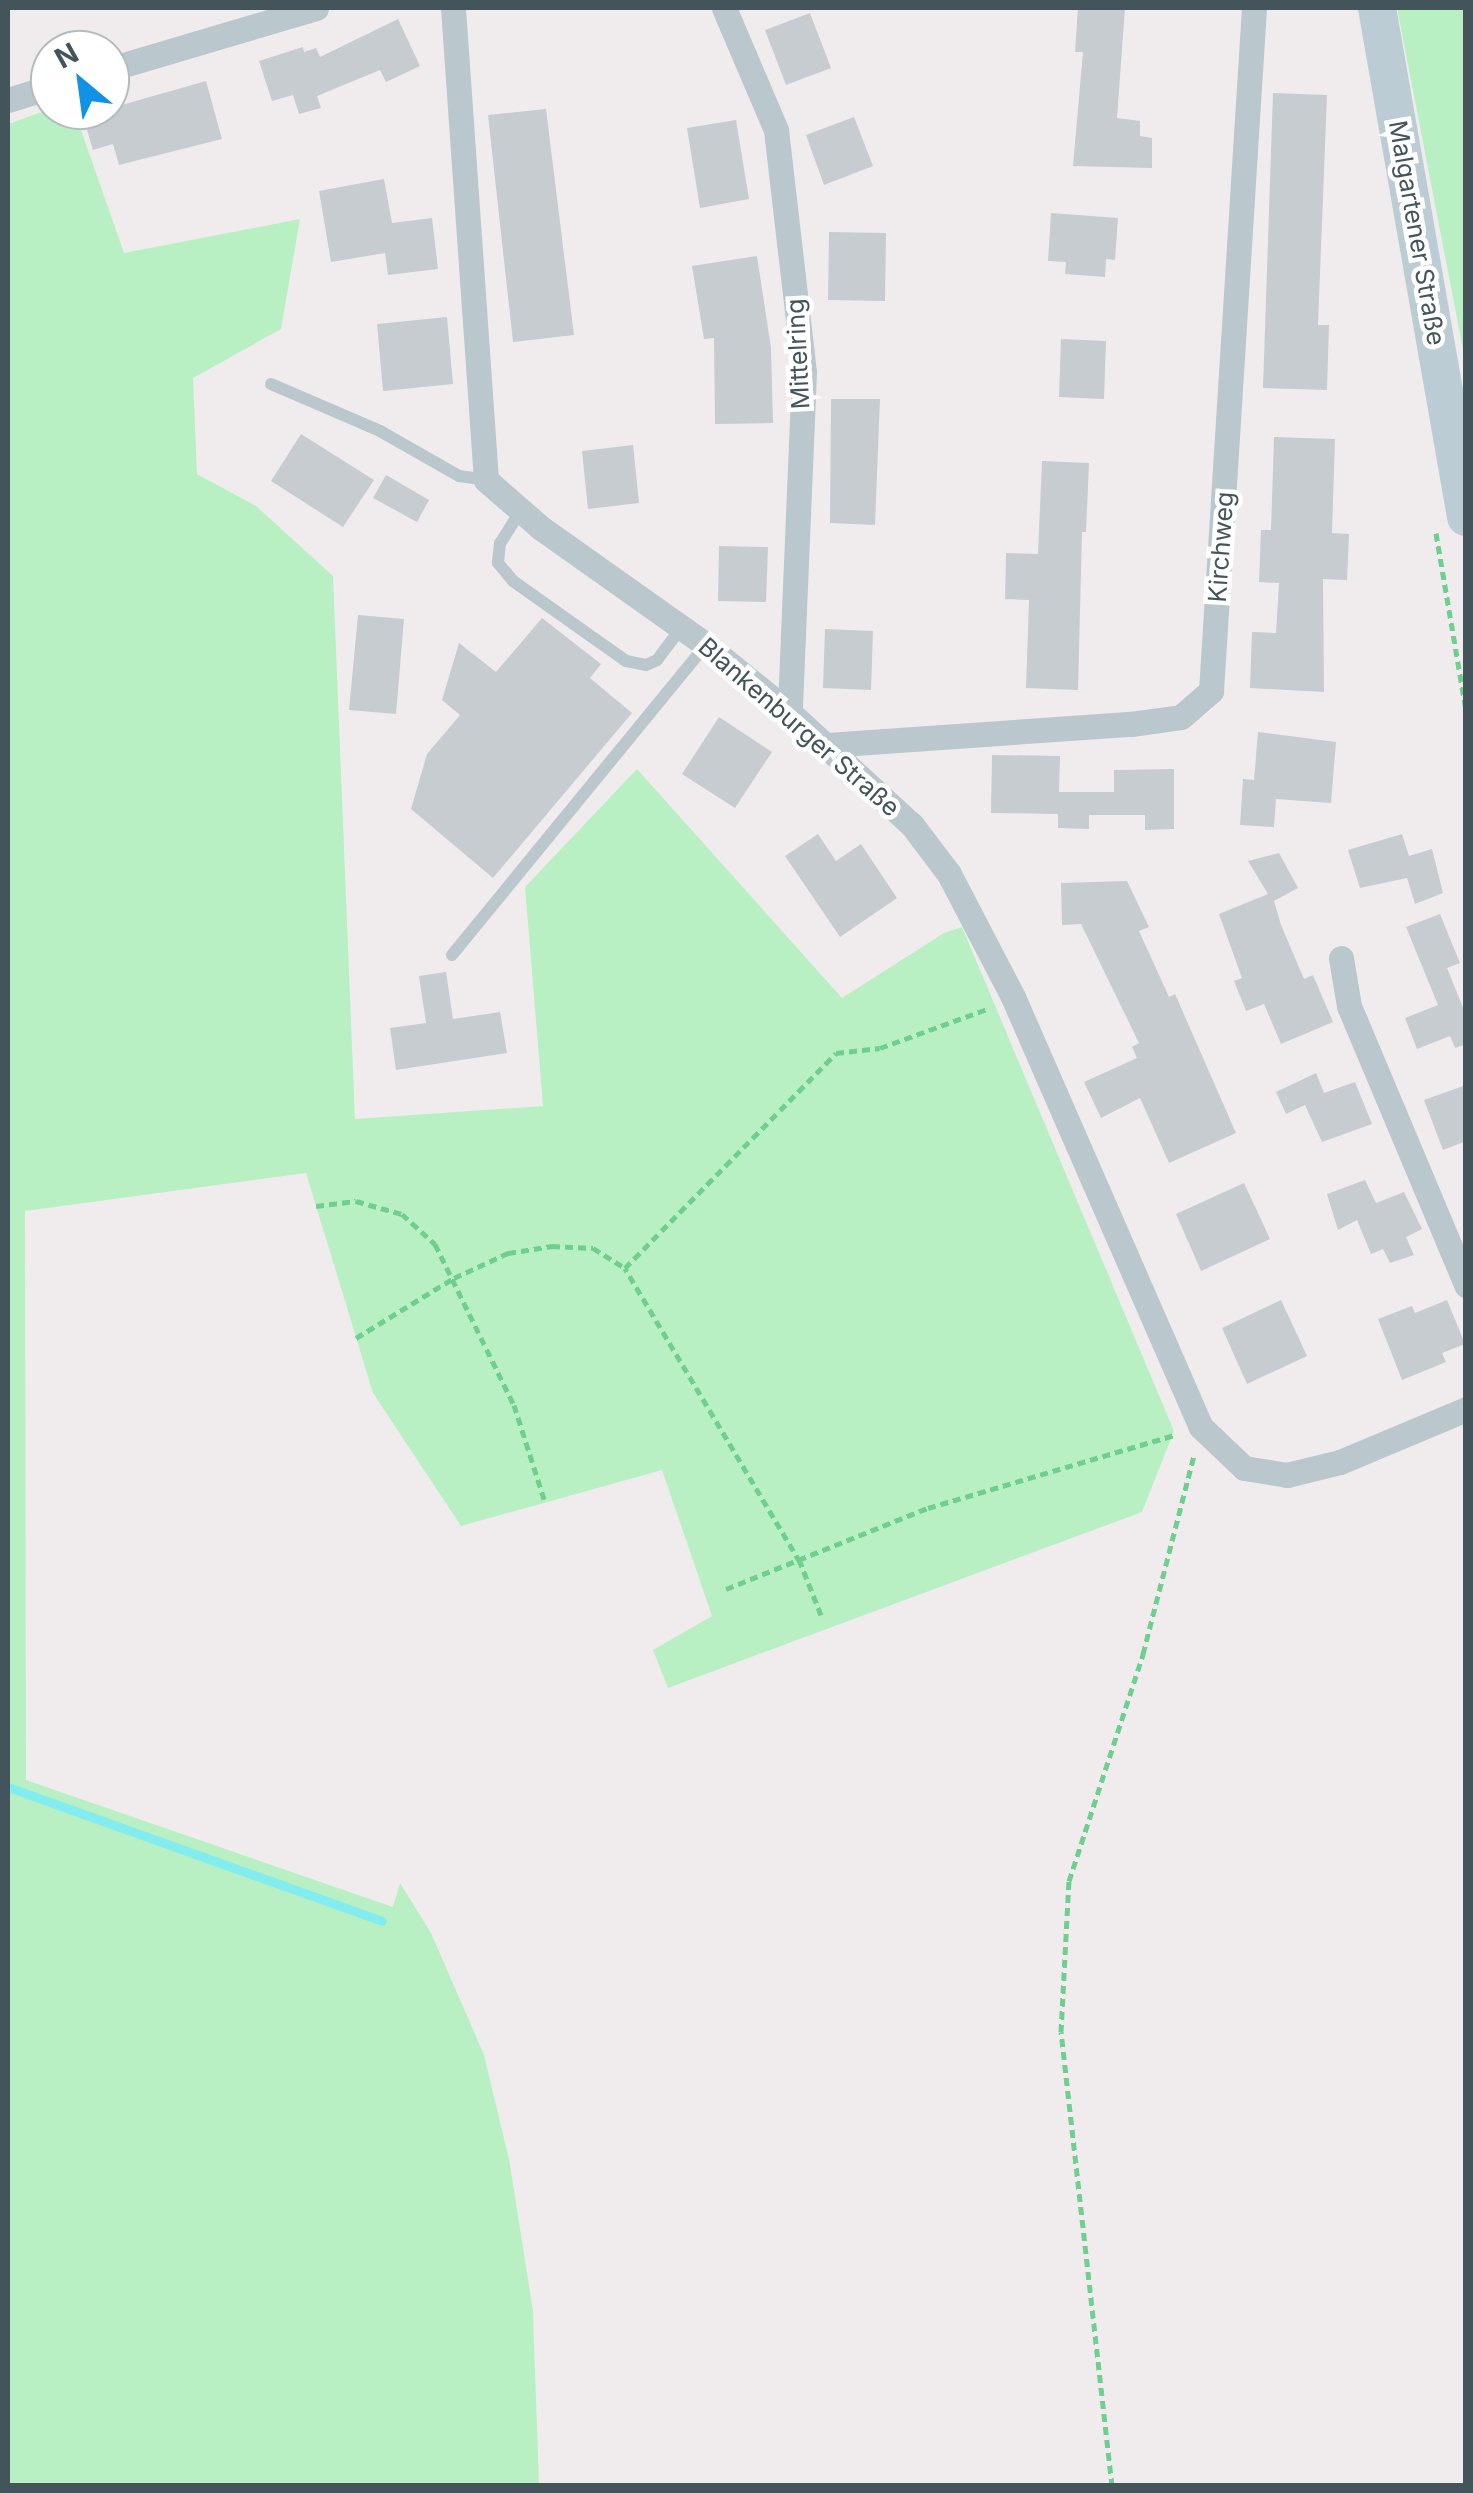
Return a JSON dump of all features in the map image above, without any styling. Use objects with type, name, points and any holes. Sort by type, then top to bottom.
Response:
[{"type":"street","points":[[130,63],[316,8]]},
{"type":"street","points":[[453,8],[486,480]]},
{"type":"street","name":"Mittelring","points":[[724,8],[776,130],[804,372],[790,713]]},
{"type":"street","name":"Kirchweg","points":[[827,745],[1131,724],[1181,716],[1211,692],[1254,8]]},
{"type":"street","name":"Malgartener Straße","points":[[1377,8],[1466,517]]},
{"type":"street","name":"Blankenburger Straße","points":[[486,480],[790,713],[912,825],[949,874],[1013,997],[1201,1428],[1244,1468],[1287,1475],[1340,1462],[1466,1409]]},
{"type":"street","points":[[1341,958],[1349,1006],[1466,1285]]},
{"type":"lane","points":[[271,384],[380,432],[459,476],[486,480]]},
{"type":"lane","points":[[521,510],[500,543],[498,563],[512,581],[626,660],[646,665],[657,660],[681,628]]},
{"type":"lane","points":[[452,955],[706,645]]},
{"type":"path","points":[[625,1268],[836,1053],[880,1048],[1013,997]]},
{"type":"path","points":[[316,1206],[356,1201],[402,1214],[435,1244],[514,1405],[546,1502]]},
{"type":"path","points":[[356,1338],[454,1278],[508,1253],[552,1246],[593,1248],[625,1268],[800,1562],[820,1614]]},
{"type":"path","points":[[726,1589],[928,1508],[1201,1428]]},
{"type":"path","points":[[1112,2486],[1061,2032],[1069,1881],[1142,1654],[1201,1428]]},
{"type":"green space","points":[[1397,8],[1465,8],[1465,361],[1457,318]]},
{"type":"green space","points":[[30,116],[30,130],[81,130],[124,253],[300,219],[281,329],[193,378],[197,474],[256,506],[333,576],[355,1119],[543,1106],[525,887],[637,769],[842,998],[944,933],[962,927],[1174,1431],[1142,1512],[668,1688],[653,1650],[712,1616],[662,1470],[461,1526],[373,1393],[306,1173],[25,1211],[26,1780],[393,1907],[400,1883],[431,1933],[484,2055],[509,2159],[533,2311],[539,2485],[8,2485],[8,124]]},
{"type":"building","points":[[1078,8],[1125,8],[1117,118],[1140,121],[1140,136],[1152,138],[1152,168],[1073,166],[1083,52],[1075,52]]},
{"type":"building","points":[[810,13],[831,68],[786,85],[765,30]]},
{"type":"building","points":[[398,19],[420,66],[386,82],[380,70],[317,96],[321,108],[299,114],[293,95],[272,101],[259,61],[303,47],[304,52],[316,48],[320,57]]},
{"type":"building","points":[[206,81],[222,139],[119,165],[113,144],[93,150],[87,130],[130,130],[130,103]]},
{"type":"building","points":[[1273,93],[1327,95],[1318,325],[1329,325],[1327,390],[1263,388]]},
{"type":"building","points":[[546,109],[574,335],[513,342],[488,115]]},
{"type":"building","points":[[854,117],[873,166],[824,185],[806,135]]},
{"type":"building","points":[[736,120],[749,199],[700,208],[687,128]]},
{"type":"building","points":[[384,179],[392,223],[432,218],[438,269],[388,275],[385,253],[331,262],[319,191]]},
{"type":"building","points":[[1051,213],[1118,218],[1115,260],[1106,259],[1105,277],[1065,274],[1066,262],[1048,261]]},
{"type":"building","points":[[829,232],[886,233],[885,301],[828,300]]},
{"type":"building","points":[[757,256],[771,348],[773,423],[715,424],[714,338],[704,339],[692,266]]},
{"type":"building","points":[[447,317],[453,384],[383,391],[377,324]]},
{"type":"building","points":[[1061,339],[1106,341],[1104,399],[1059,397]]},
{"type":"building","points":[[831,399],[880,399],[875,525],[830,523]]},
{"type":"building","points":[[301,434],[374,480],[343,527],[271,481]]},
{"type":"building","points":[[1274,437],[1335,439],[1332,533],[1349,534],[1347,580],[1323,579],[1324,692],[1250,688],[1252,632],[1276,633],[1279,583],[1259,582],[1261,530],[1271,530]]},
{"type":"building","points":[[633,445],[639,503],[588,509],[582,451]]},
{"type":"building","points":[[1042,461],[1089,463],[1086,532],[1082,532],[1078,690],[1026,688],[1029,600],[1005,599],[1006,553],[1038,554]]},
{"type":"building","points":[[386,475],[429,500],[417,522],[373,498]]},
{"type":"building","points":[[719,546],[768,547],[766,602],[718,601]]},
{"type":"building","points":[[358,615],[404,619],[396,714],[349,710]]},
{"type":"building","points":[[542,618],[601,664],[590,678],[632,713],[493,878],[411,809],[427,754],[460,715],[442,700],[459,643],[496,672]]},
{"type":"building","points":[[825,629],[873,631],[871,690],[823,688]]},
{"type":"building","points":[[719,717],[772,752],[735,808],[682,774]]},
{"type":"building","points":[[1258,732],[1336,742],[1331,803],[1276,799],[1274,827],[1240,825],[1243,779],[1254,780]]},
{"type":"building","points":[[992,755],[1060,756],[1059,792],[1114,792],[1114,770],[1174,769],[1174,829],[1145,830],[1145,815],[1089,815],[1089,829],[1058,828],[1058,814],[991,813]]},
{"type":"building","points":[[818,834],[836,861],[861,844],[897,898],[840,937],[785,856]]},
{"type":"building","points":[[1402,834],[1409,856],[1432,849],[1443,893],[1415,904],[1407,878],[1360,888],[1348,850]]},
{"type":"building","points":[[1279,853],[1298,888],[1274,901],[1281,925],[1304,979],[1313,975],[1333,1022],[1281,1044],[1264,1004],[1246,1011],[1234,981],[1242,978],[1219,914],[1268,894],[1248,861]]},
{"type":"building","points":[[1127,881],[1149,927],[1139,931],[1169,997],[1175,994],[1236,1133],[1169,1163],[1140,1098],[1101,1118],[1084,1082],[1137,1058],[1132,1047],[1139,1043],[1081,924],[1062,925],[1061,883]]},
{"type":"building","points":[[1440,914],[1460,963],[1447,968],[1466,1015],[1466,1044],[1455,1048],[1450,1036],[1417,1049],[1405,1018],[1438,1005],[1406,927]]},
{"type":"building","points":[[446,972],[453,1019],[500,1012],[507,1053],[396,1070],[390,1028],[426,1023],[419,976]]},
{"type":"building","points":[[1316,1073],[1324,1093],[1355,1082],[1372,1124],[1322,1142],[1305,1105],[1286,1114],[1276,1092]]},
{"type":"building","points":[[1466,1085],[1466,1141],[1443,1150],[1424,1100]]},
{"type":"building","points":[[1365,1180],[1376,1203],[1404,1192],[1422,1229],[1406,1237],[1414,1255],[1390,1263],[1383,1249],[1371,1254],[1357,1220],[1338,1230],[1327,1194]]},
{"type":"building","points":[[1244,1183],[1270,1239],[1201,1271],[1176,1214]]},
{"type":"building","points":[[1281,1300],[1307,1356],[1247,1384],[1222,1328]]},
{"type":"building","points":[[1447,1300],[1465,1344],[1442,1353],[1446,1362],[1402,1380],[1378,1319],[1412,1306],[1415,1313]]},
{"type":"waterway","points":[[8,1787],[382,1921]]}]
